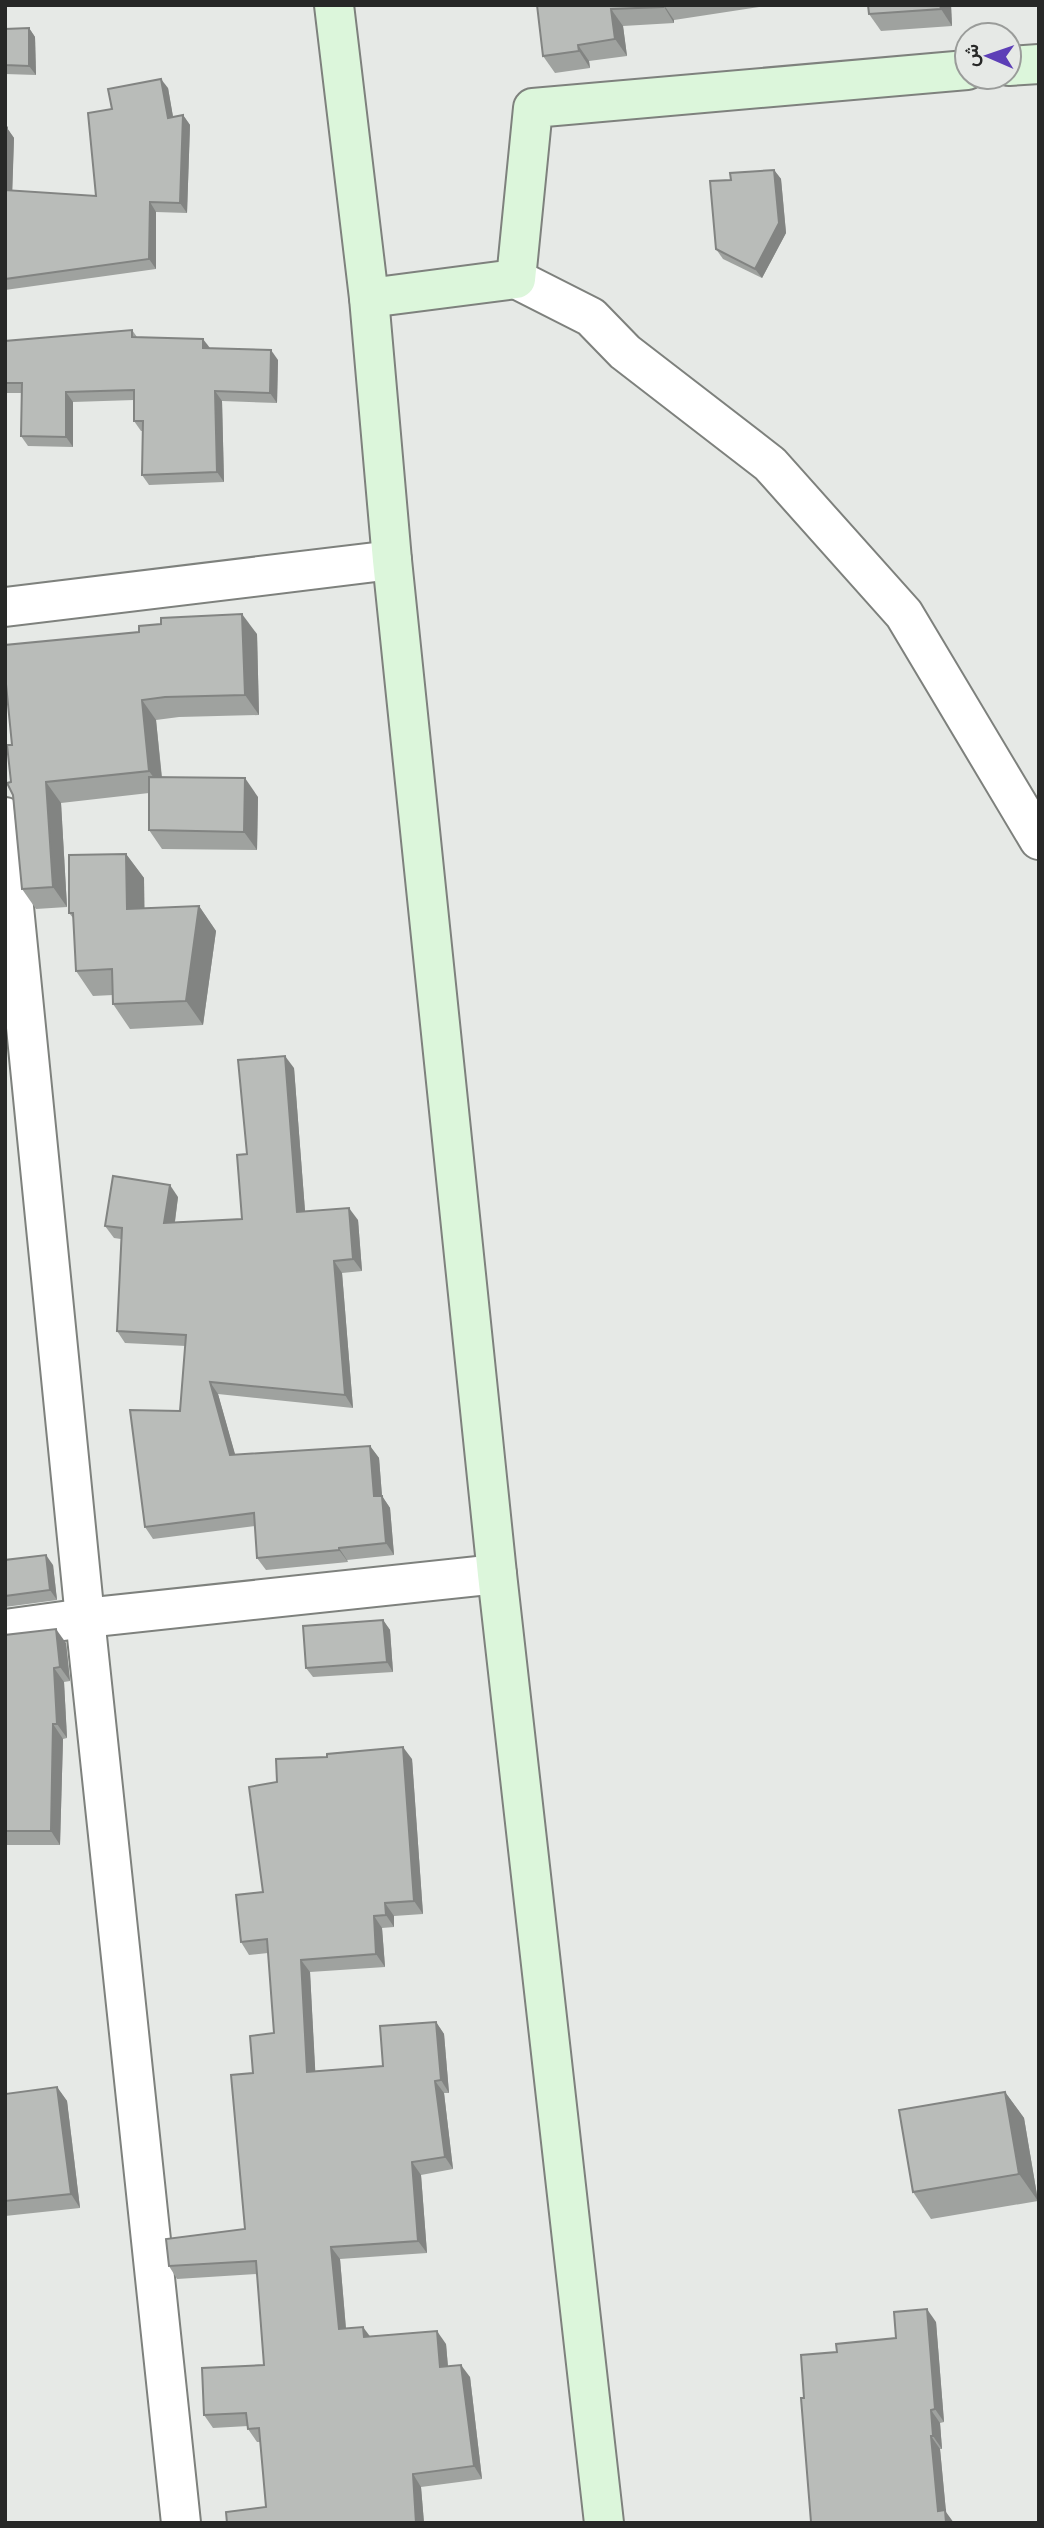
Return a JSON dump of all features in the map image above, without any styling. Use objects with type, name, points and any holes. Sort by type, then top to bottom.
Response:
[{"type":"street","points":[[334,5],[369,298],[392,560],[497,1574],[604,2523]]},
{"type":"street","points":[[516,279],[533,108],[953,71]]},
{"type":"street","points":[[369,298],[516,279],[591,317],[625,352],[770,464],[904,614],[1039,840]]},
{"type":"street","points":[[5,607],[392,560]]},
{"type":"street","points":[[5,817],[85,1618],[181,2523]]},
{"type":"street","points":[[5,1629],[497,1574]]},
{"type":"building","points":[[537,5],[663,7],[611,9],[615,39],[578,45],[579,51],[543,56]]},
{"type":"building","points":[[868,5],[940,5],[941,9],[869,14]]},
{"type":"building","points":[[29,28],[29,66],[5,65],[5,29]]},
{"type":"building","points":[[161,79],[168,118],[183,115],[180,203],[150,202],[149,259],[5,279],[5,190],[96,196],[88,113],[112,109],[108,89]]},
{"type":"building","points":[[7,128],[5,180],[5,129]]},
{"type":"building","points":[[774,170],[779,223],[755,269],[716,249],[710,181],[731,180],[730,173]]},
{"type":"building","points":[[132,330],[132,337],[203,339],[203,348],[271,350],[270,393],[215,391],[217,472],[142,475],[143,421],[134,421],[134,390],[66,392],[66,437],[21,436],[22,383],[5,383],[5,341]]},
{"type":"building","points":[[242,614],[245,695],[142,700],[149,771],[46,782],[53,887],[22,889],[13,795],[7,783],[11,782],[7,745],[12,745],[5,645],[139,632],[139,626],[161,624],[161,618]]},
{"type":"building","points":[[149,777],[245,778],[244,832],[149,830]]},
{"type":"building","points":[[126,854],[127,909],[199,906],[186,1001],[113,1004],[112,969],[76,971],[73,913],[69,913],[69,855]]},
{"type":"building","points":[[285,1056],[297,1212],[349,1208],[353,1259],[334,1261],[345,1395],[210,1382],[230,1455],[370,1446],[374,1496],[382,1496],[386,1543],[257,1558],[254,1513],[145,1527],[130,1410],[180,1411],[186,1335],[117,1331],[122,1228],[105,1226],[113,1176],[170,1185],[164,1223],[242,1219],[237,1155],[247,1154],[238,1060]]},
{"type":"building","points":[[46,1555],[50,1590],[5,1596],[5,1560]]},
{"type":"building","points":[[383,1620],[387,1662],[306,1668],[303,1626]]},
{"type":"building","points":[[56,1629],[60,1667],[54,1668],[57,1724],[53,1724],[51,1831],[5,1831],[5,1635]]},
{"type":"building","points":[[403,1747],[414,1901],[385,1903],[386,1915],[374,1916],[376,1954],[301,1960],[307,2072],[383,2066],[380,2026],[436,2022],[441,2080],[435,2081],[445,2157],[412,2162],[418,2241],[331,2247],[339,2329],[363,2327],[364,2337],[437,2331],[440,2367],[461,2365],[474,2466],[413,2474],[416,2523],[227,2523],[226,2512],[266,2507],[259,2428],[248,2429],[246,2413],[204,2415],[202,2368],[264,2365],[256,2261],[169,2266],[166,2239],[245,2229],[231,2075],[253,2073],[250,2036],[274,2033],[267,1939],[241,1942],[236,1895],[263,1892],[249,1787],[277,1782],[276,1759],[327,1757],[327,1754]]},
{"type":"building","points":[[57,2087],[71,2194],[5,2201],[5,2094]]},
{"type":"building","points":[[1005,2092],[1019,2174],[913,2192],[899,2110]]},
{"type":"building","points":[[927,2309],[935,2409],[931,2410],[931,2436],[938,2511],[945,2510],[946,2523],[798,2523],[811,2522],[801,2398],[804,2398],[801,2355],[837,2352],[836,2344],[896,2338],[894,2312]]}]
